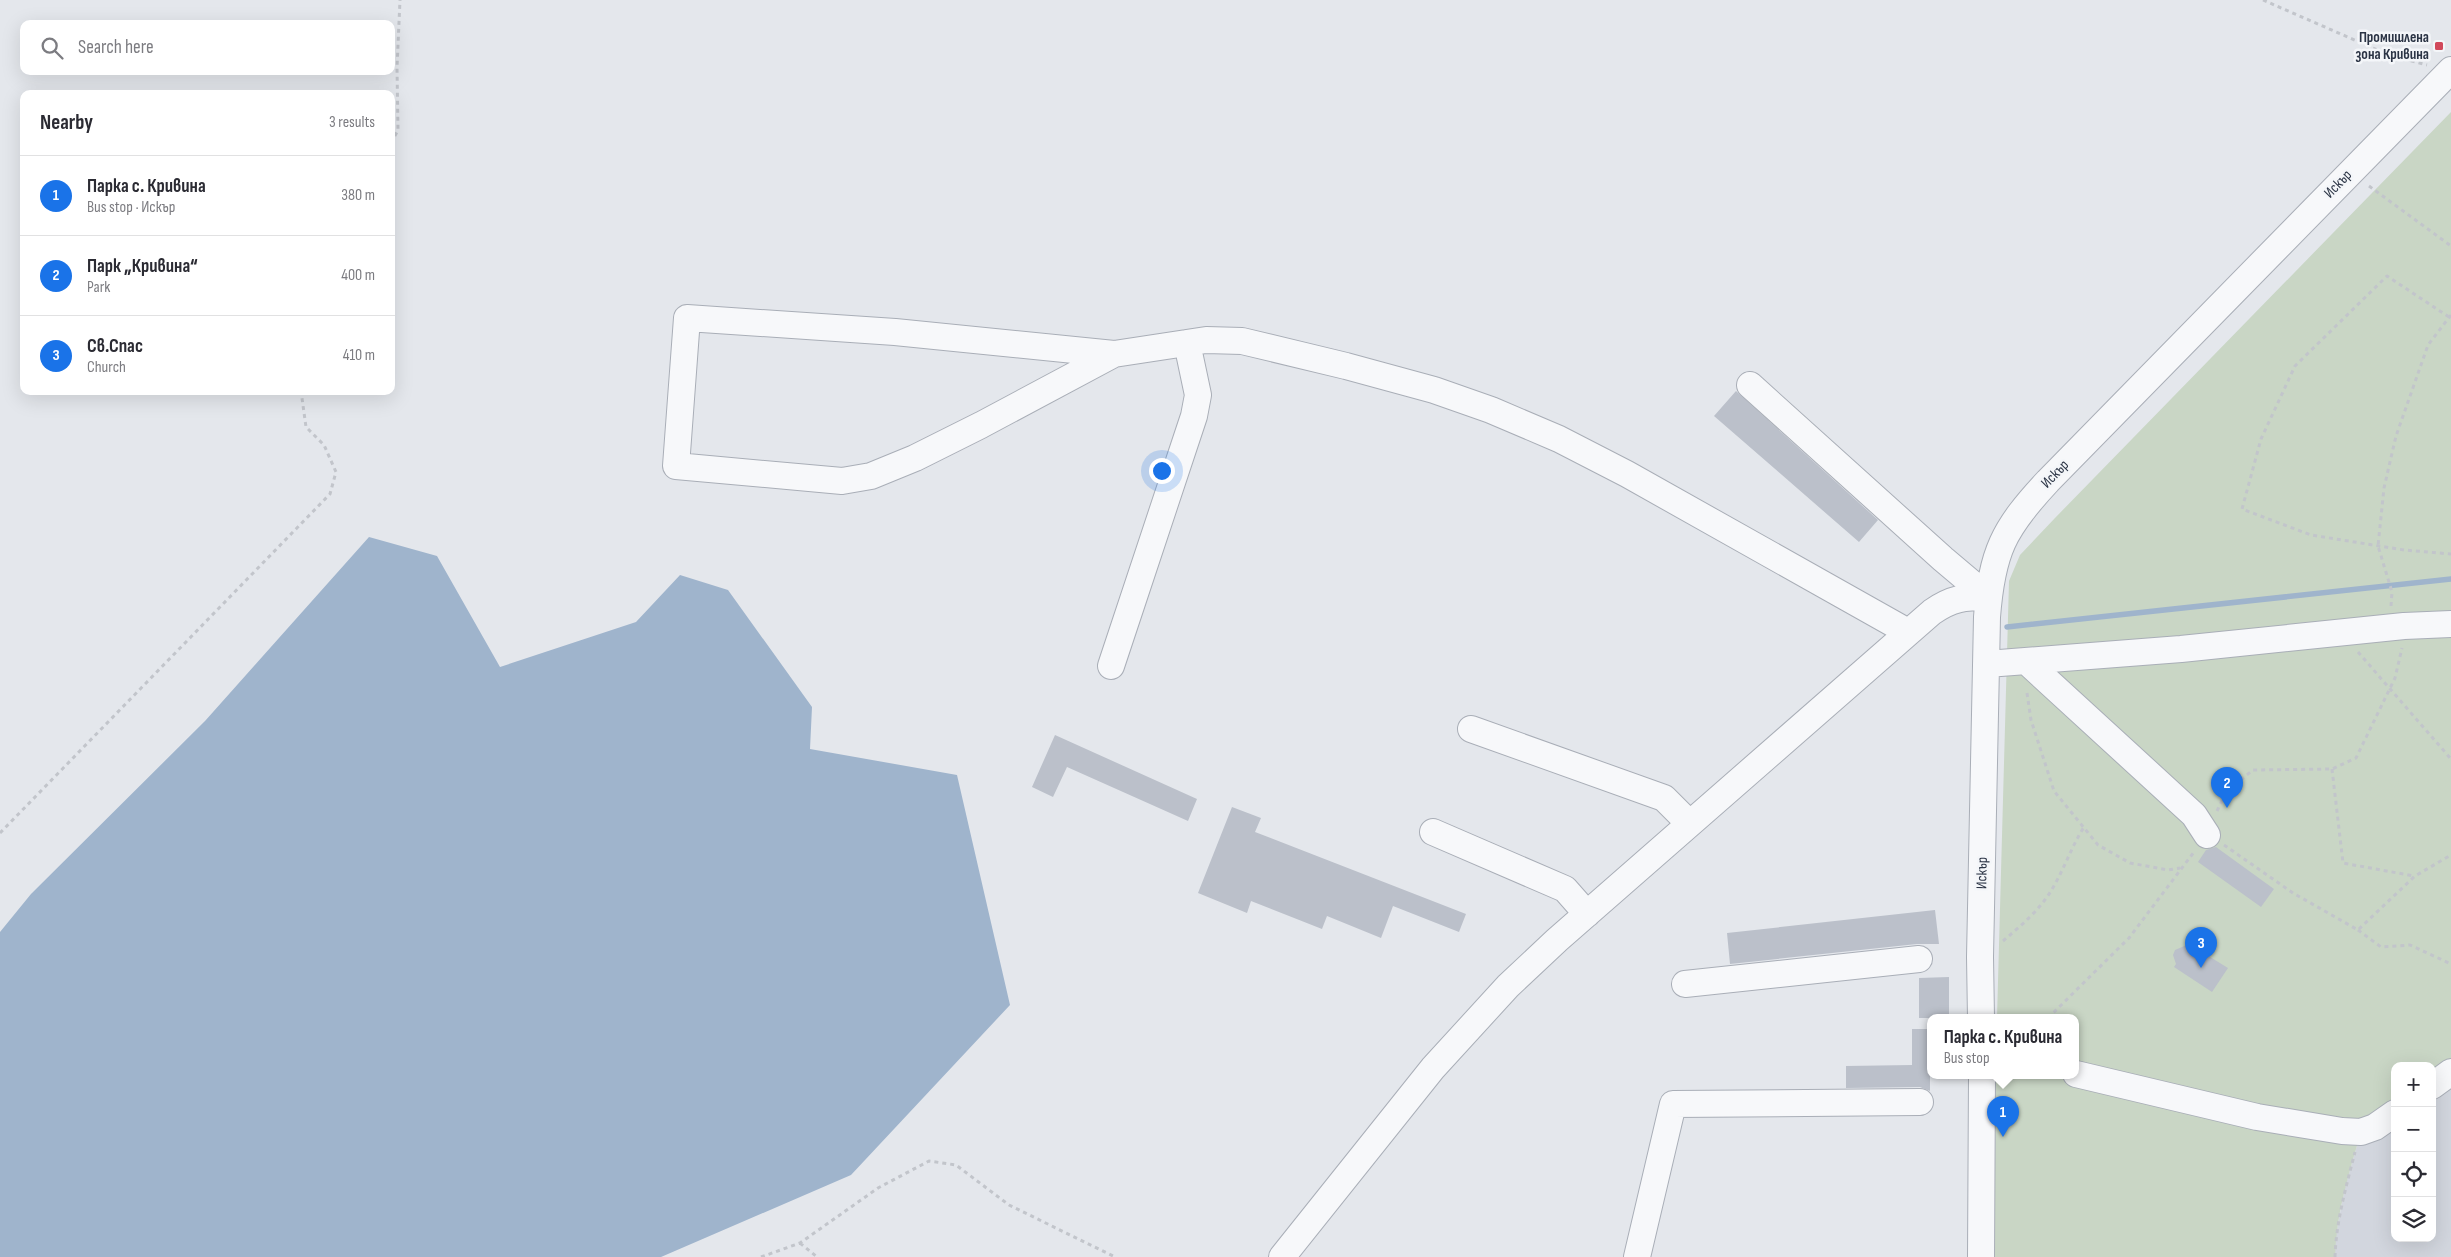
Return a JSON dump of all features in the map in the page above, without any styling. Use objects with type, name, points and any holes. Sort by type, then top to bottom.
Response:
[{"type":"street","name":"Искър","points":[[1981,1014],[1980,957],[1988,597],[1997,551],[2012,524],[2029,501],[2450,71]]},
{"type":"street","points":[[1114,354],[981,425],[915,458],[871,476],[842,481],[676,466],[687,318],[895,332],[1114,354],[1206,340],[1242,341],[1434,390],[1491,410],[1559,439],[1627,474],[1908,632]]},
{"type":"street","points":[[1111,666],[1194,416],[1198,395],[1187,343]]},
{"type":"street","points":[[1750,385],[1943,559],[1988,597]]},
{"type":"street","points":[[1282,1257],[1433,1068],[1472,1023],[1508,986],[1689,823],[1908,632],[1948,601],[1967,597],[1988,597]]},
{"type":"street","points":[[1987,664],[2181,649],[2404,626],[2451,624]]},
{"type":"street","points":[[2026,661],[2194,815],[2207,835]]},
{"type":"street","points":[[1471,728],[1664,798],[1689,823]]},
{"type":"street","points":[[1433,832],[1565,889],[1587,914]]},
{"type":"street","points":[[1684,984],[1919,959]]},
{"type":"street","points":[[2436,1083],[2451,1072]]},
{"type":"street","points":[[2079,1075],[2257,1117],[2342,1131],[2360,1132],[2375,1127],[2391,1116]]},
{"type":"street","points":[[1981,1257],[1982,1079]]},
{"type":"street","points":[[1638,1257],[1673,1104],[1920,1102]]},
{"type":"path","points":[[395,136],[398,130],[397,68],[400,0]]},
{"type":"path","points":[[2263,0],[2389,55],[2450,71]]},
{"type":"path","points":[[2350,172],[2451,246]]},
{"type":"path","points":[[2052,1014],[2128,938],[2207,835],[2226,792],[2253,770],[2332,769],[2356,758],[2394,678],[2404,637],[2404,626],[2391,615],[2392,592],[2378,546],[2384,488],[2396,436],[2428,345],[2450,316],[2387,276],[2295,366],[2261,439],[2242,510],[2312,535],[2378,546],[2451,554]]},
{"type":"path","points":[[0,832],[330,494],[336,472],[324,445],[306,427],[302,395]]},
{"type":"path","points":[[2340,632],[2451,759]]},
{"type":"path","points":[[2026,661],[2031,720],[2054,791],[2098,845],[2130,863],[2168,870],[2180,868]]},
{"type":"path","points":[[2332,769],[2344,862],[2415,876]]},
{"type":"path","points":[[1980,957],[2005,940],[2041,906],[2060,873],[2072,846],[2084,828]]},
{"type":"path","points":[[2207,835],[2238,853],[2293,893],[2358,930],[2381,947],[2410,945],[2451,964]]},
{"type":"path","points":[[2358,930],[2415,876],[2451,855]]},
{"type":"path","points":[[2335,1257],[2335,1240],[2360,1132]]},
{"type":"path","points":[[761,1257],[800,1242],[878,1188],[929,1161],[956,1166],[1009,1204],[1115,1257]]},
{"type":"path","points":[[800,1242],[817,1257]]},
{"type":"shaded area","points":[[2451,1072],[2451,1257],[2335,1257],[2335,1240],[2345,1187],[2361,1132],[2391,1115],[2391,1242],[2436,1242],[2436,1083]]},
{"type":"green space","points":[[2451,112],[2451,1072],[2436,1083],[2436,1062],[2391,1062],[2391,1115],[2361,1132],[2341,1209],[2335,1257],[1994,1257],[1996,1079],[2079,1079],[2079,1014],[1997,1014],[2009,581],[2020,555]]},
{"type":"water","points":[[369,537],[437,556],[500,667],[636,622],[680,575],[728,590],[812,707],[810,749],[957,775],[1010,1005],[851,1175],[661,1257],[0,1257],[0,932],[31,894],[205,721]]},
{"type":"building","points":[[1736,391],[1878,520],[1859,542],[1714,416]]},
{"type":"building","points":[[1055,735],[1197,799],[1188,821],[1067,767],[1053,797],[1032,787]]},
{"type":"building","points":[[1232,807],[1261,818],[1255,832],[1466,914],[1459,932],[1393,906],[1381,938],[1327,916],[1322,929],[1251,901],[1247,913],[1198,893]]},
{"type":"building","points":[[2216,847],[2274,889],[2261,907],[2198,862],[2206,850]]},
{"type":"building","points":[[1935,910],[1939,944],[1917,944],[1730,964],[1727,933]]},
{"type":"building","points":[[2189,944],[2228,968],[2212,992],[2174,967],[2176,964],[2173,955],[2175,950]]},
{"type":"building","points":[[1949,977],[1949,1014],[1927,1014],[1927,1018],[1919,1018],[1919,978]]},
{"type":"building","points":[[1912,1029],[1927,1029],[1927,1079],[1930,1079],[1930,1091],[1920,1087],[1846,1088],[1846,1066],[1912,1065]]},
{"type":"waterway","points":[[2007,627],[2451,579]]},
{"type":"place","name":"Промишлена зона Кривина","points":[[2439,46]]},
{"type":"place","name":"Парк „Кривина“","points":[[2227,808]]},
{"type":"place","name":"Св.Спас","points":[[2201,968]]},
{"type":"place","name":"Парка с. Кривина","points":[[2003,1137]]}]
